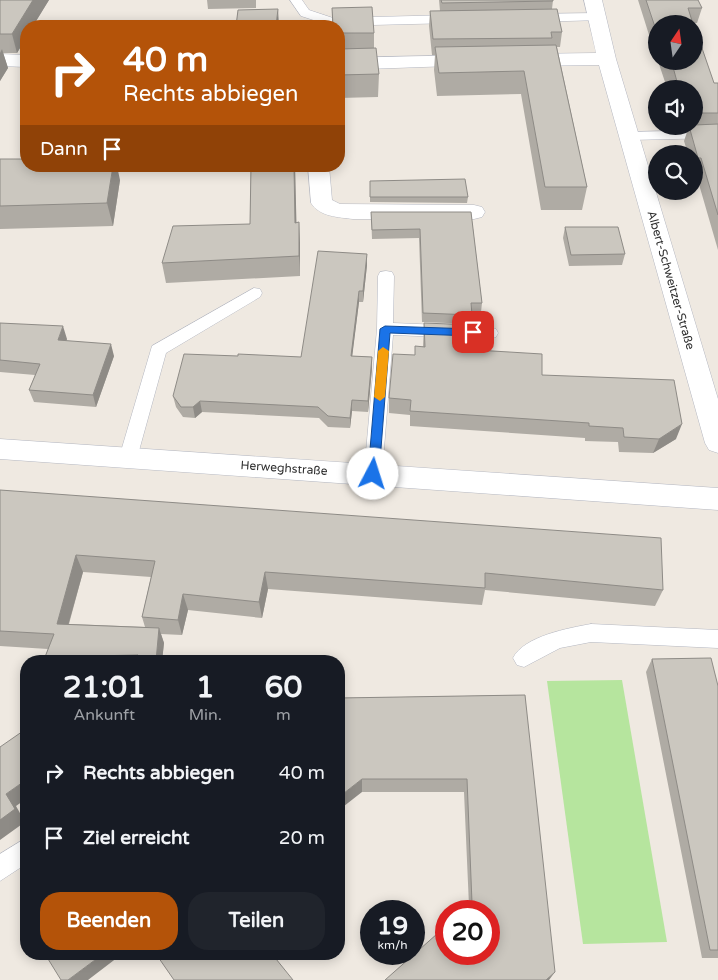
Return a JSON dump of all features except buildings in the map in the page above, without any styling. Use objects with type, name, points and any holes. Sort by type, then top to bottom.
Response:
[{"type":"street","name":"Albert-Schweitzer-Straße","points":[[595,9],[607,59],[718,443]]},
{"type":"street","points":[[345,64],[607,59]]},
{"type":"street","points":[[0,60],[20,61]]},
{"type":"street","points":[[319,172],[322,203],[335,210],[353,212],[474,212]]},
{"type":"street","name":"Herweghstraße","points":[[0,448],[718,499]]},
{"type":"lane","points":[[296,0],[305,13],[326,20]]},
{"type":"lane","points":[[521,18],[595,9]]},
{"type":"lane","points":[[345,22],[463,19]]},
{"type":"lane","points":[[629,136],[718,134]]},
{"type":"lane","points":[[373,474],[385,329],[386,276]]},
{"type":"lane","points":[[128,458],[158,350],[254,293]]},
{"type":"lane","points":[[385,329],[490,333]]},
{"type":"lane","points":[[524,658],[556,640],[591,632],[718,639]]},
{"type":"lane","points":[[0,869],[20,854]]},
{"type":"green space","points":[[622,680],[667,942],[583,944],[547,681]]},
{"type":"slow traffic","points":[[380,397],[383,351]]},
{"type":"route","points":[[373,474],[385,329],[473,332]]}]
